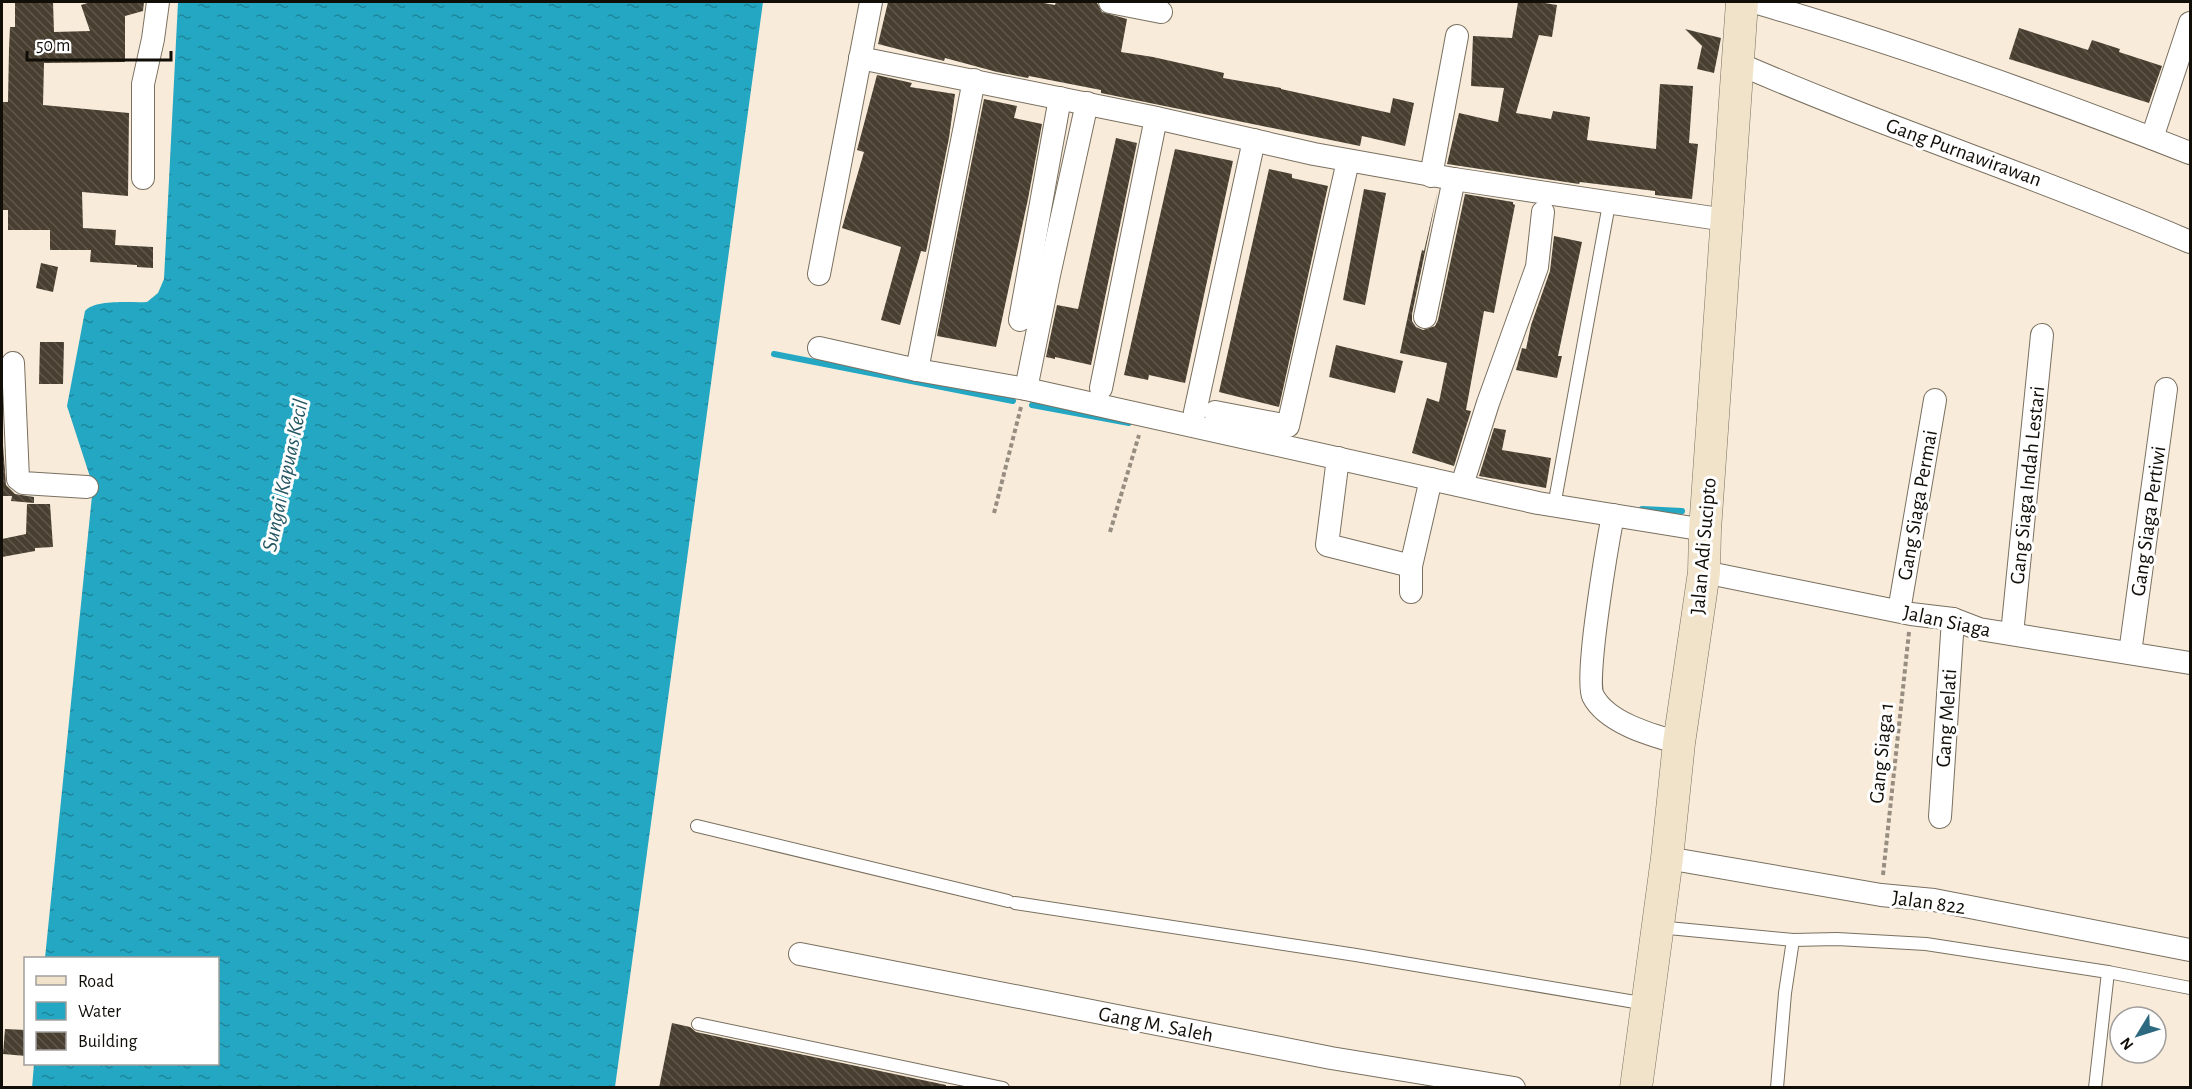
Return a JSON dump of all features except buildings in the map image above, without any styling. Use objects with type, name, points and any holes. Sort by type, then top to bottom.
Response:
[{"type":"main road","name":"Jalan Adi Sucipto","points":[[1636,1088],[1667,858],[1679,743],[1704,572],[1742,2]]},
{"type":"street","points":[[143,178],[143,84],[158,2]]},
{"type":"street","points":[[819,274],[871,2]]},
{"type":"street","points":[[1110,2],[1161,12]]},
{"type":"street","points":[[1754,2],[1828,23],[1914,52],[2190,153]]},
{"type":"street","points":[[2152,138],[2190,23]]},
{"type":"street","points":[[1431,176],[1456,36]]},
{"type":"street","points":[[860,58],[1087,103],[1431,176],[1726,220]]},
{"type":"street","name":"Gang Purnawirawan","points":[[1737,63],[1806,93],[2069,192],[2190,242]]},
{"type":"street","points":[[917,370],[974,80]]},
{"type":"street","points":[[1020,320],[1060,98]]},
{"type":"street","points":[[1026,389],[1087,103]]},
{"type":"street","points":[[1101,387],[1156,118]]},
{"type":"street","points":[[1254,140],[1205,412],[1288,426],[1348,160]]},
{"type":"street","points":[[1425,317],[1454,179]]},
{"type":"street","points":[[1462,485],[1488,403],[1537,267],[1543,212]]},
{"type":"street","name":"Gang Siaga Indah Lestari","points":[[2012,634],[2042,335]]},
{"type":"street","points":[[819,348],[917,370],[1026,389],[1554,506],[1705,530]]},
{"type":"street","points":[[13,363],[8,394],[10,467],[23,483],[87,488]]},
{"type":"street","name":"Gang Siaga Pertiwi","points":[[2130,652],[2166,388]]},
{"type":"street","name":"Gang Siaga Permai","points":[[1905,612],[1935,400]]},
{"type":"street","points":[[1338,458],[1327,545],[1411,567]]},
{"type":"street","points":[[1411,592],[1411,567],[1431,478]]},
{"type":"street","points":[[1613,515],[1595,633],[1591,693],[1606,711],[1629,725],[1653,736],[1679,743]]},
{"type":"street","name":"Jalan Siaga","points":[[1704,572],[1905,612],[1953,619],[1979,629],[2190,663]]},
{"type":"street","name":"Gang Melati","points":[[1940,817],[1953,619]]},
{"type":"street","name":"Jalan 822","points":[[1667,858],[1881,895],[1934,900],[2190,950]]},
{"type":"street","name":"Gang M. Saleh","points":[[800,954],[1331,1058],[1514,1088]]},
{"type":"lane","points":[[1554,506],[1609,204]]},
{"type":"lane","points":[[697,826],[1011,902],[1356,955],[1648,1004]]},
{"type":"lane","points":[[1657,927],[1793,940],[1837,939],[1926,944],[2108,972],[2190,988]]},
{"type":"lane","points":[[1777,1088],[1785,993],[1793,940]]},
{"type":"lane","points":[[2095,1088],[2108,972]]},
{"type":"lane","points":[[698,1024],[1003,1088]]},
{"type":"path","points":[[994,513],[1026,389]]},
{"type":"path","points":[[1110,532],[1145,415]]},
{"type":"path","name":"Gang Siaga 1","points":[[1881,895],[1905,612]]},
{"type":"water","name":"Sungai Kapuas Kecil","points":[[178,2],[763,2],[615,1087],[32,1088],[34,1065],[219,1065],[219,957],[45,957],[93,486],[67,406],[85,311],[90,307],[105,303],[147,302],[158,293],[164,279]]},
{"type":"waterway","points":[[774,354],[1013,401]]},
{"type":"waterway","points":[[1032,405],[1129,423]]},
{"type":"waterway","points":[[1642,509],[1682,511]]}]
